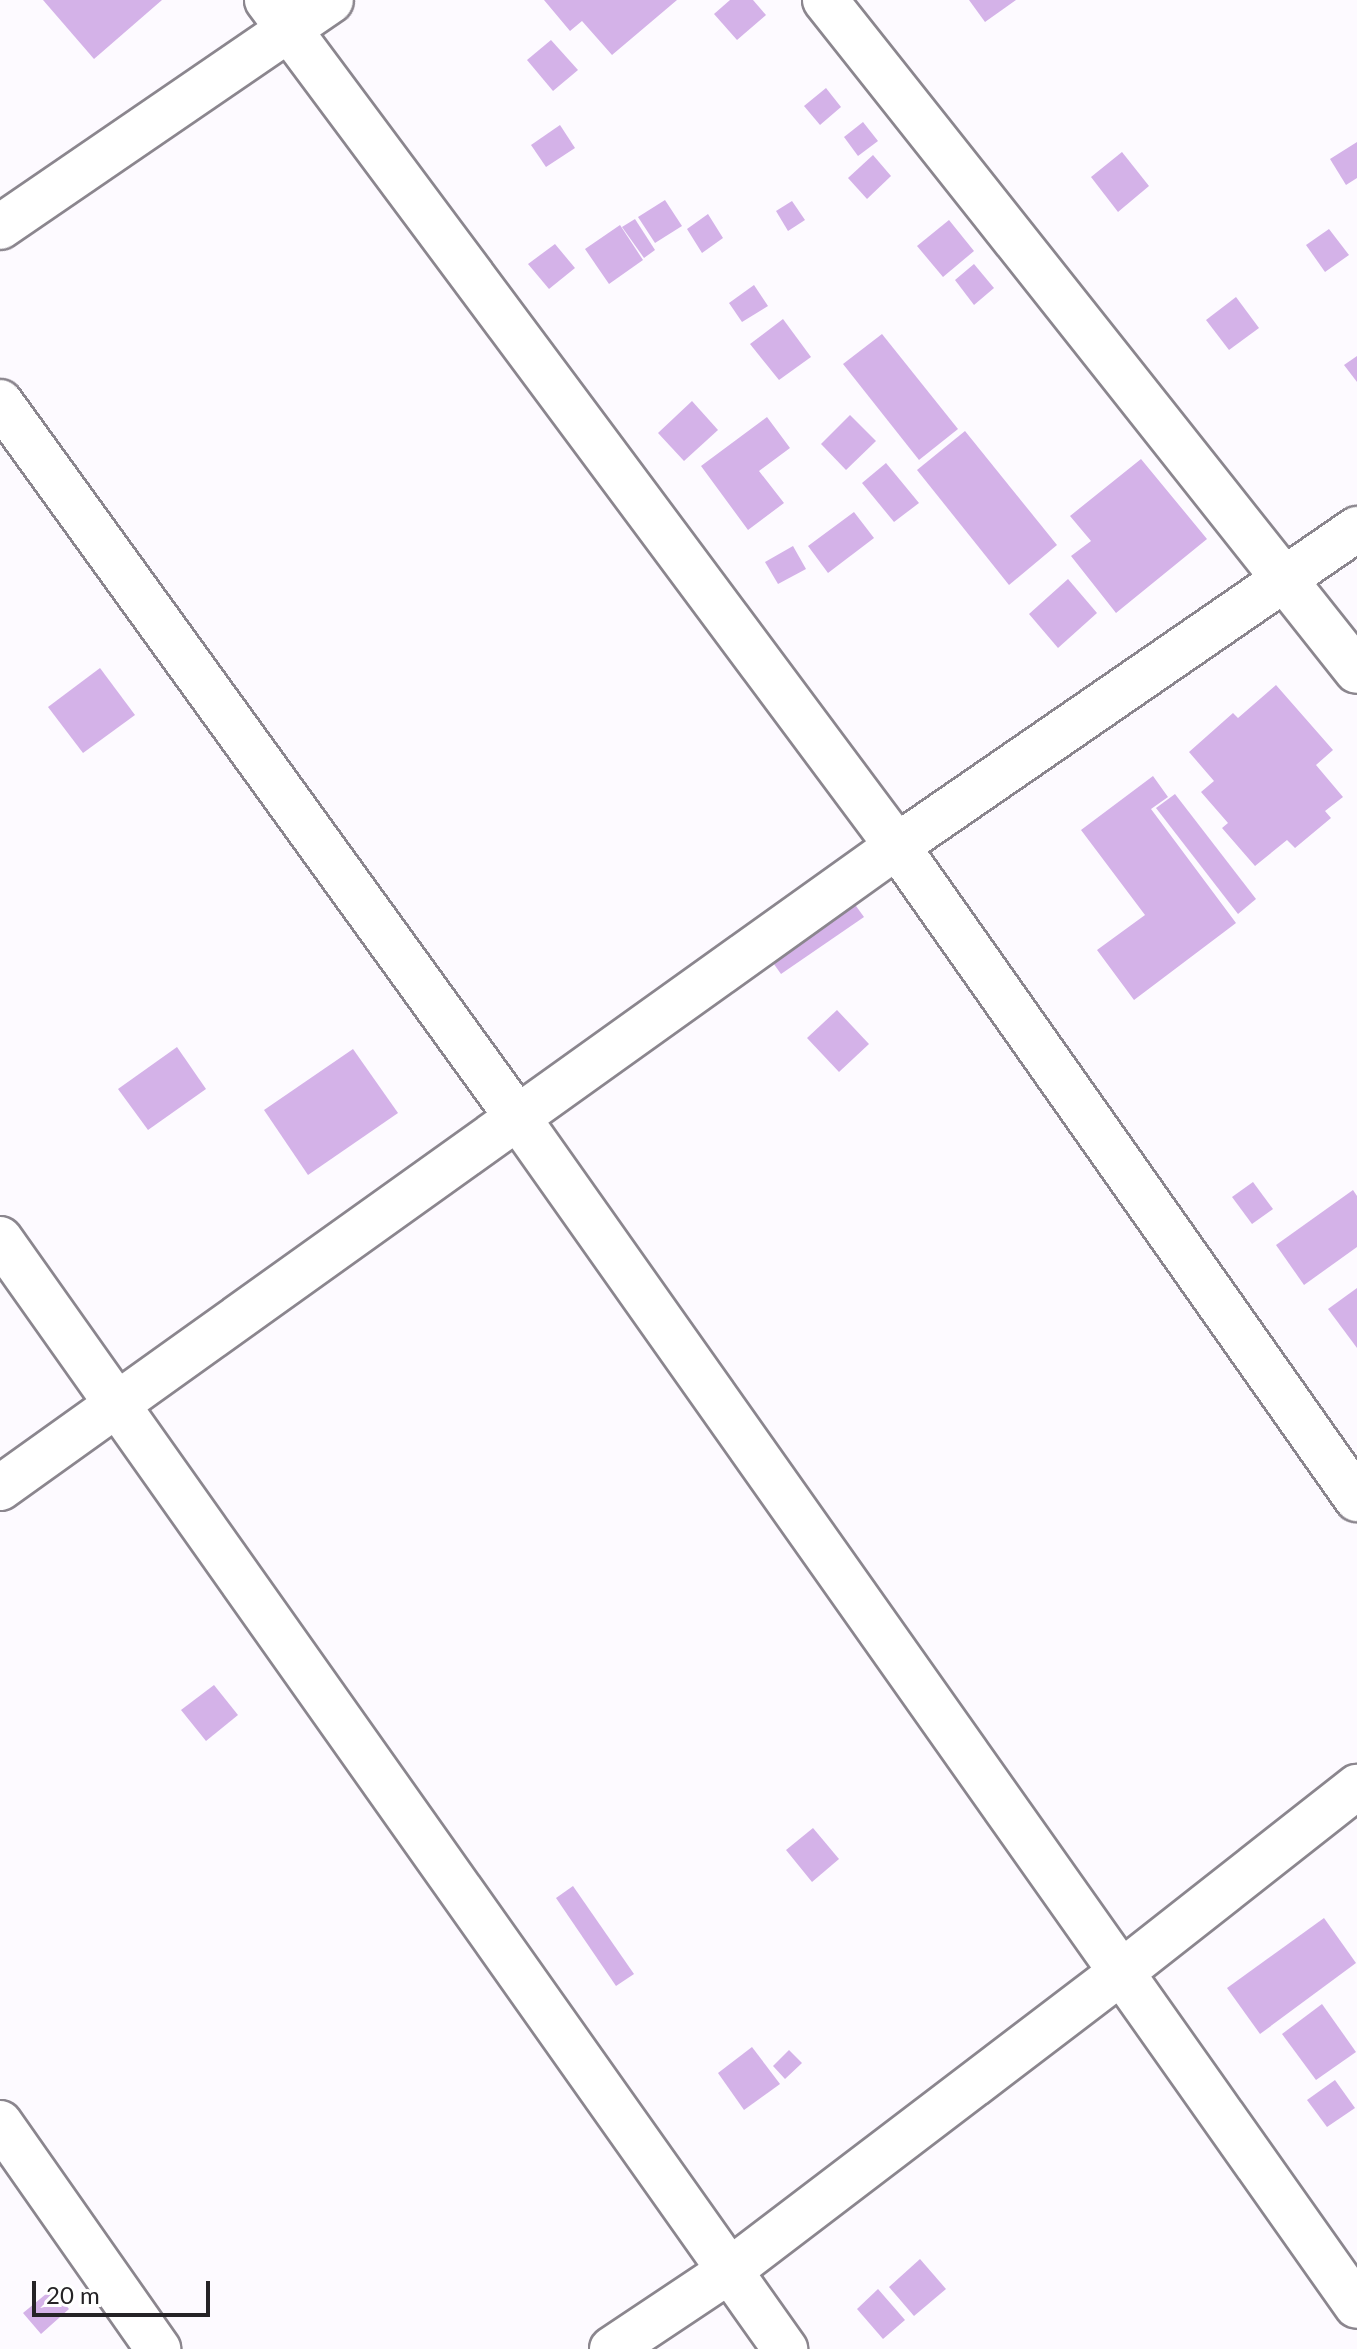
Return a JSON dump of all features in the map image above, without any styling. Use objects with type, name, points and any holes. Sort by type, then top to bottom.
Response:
[{"type":"street","points":[[0,227],[278,15],[322,0]]},
{"type":"street","points":[[278,15],[331,0]]},
{"type":"street","points":[[825,0],[1357,671]]},
{"type":"street","points":[[278,15],[897,846],[1357,1499]]},
{"type":"street","points":[[0,402],[518,1118],[1357,2306]]},
{"type":"street","points":[[0,1488],[897,846],[1357,529]]},
{"type":"street","points":[[0,1239],[119,1403],[785,2349]]},
{"type":"street","points":[[612,2349],[729,2271],[1123,1971],[1357,1787]]},
{"type":"street","points":[[0,2123],[158,2349]]},
{"type":"building","points":[[43,0],[162,0],[94,59]]},
{"type":"building","points":[[544,0],[677,0],[612,55],[582,21],[570,31]]},
{"type":"building","points":[[730,0],[753,0],[766,15],[737,40],[714,14]]},
{"type":"building","points":[[969,0],[1016,0],[985,22]]},
{"type":"building","points":[[551,40],[578,70],[553,91],[527,60]]},
{"type":"building","points":[[826,88],[841,107],[820,125],[804,106]]},
{"type":"building","points":[[863,122],[878,141],[858,156],[844,137]]},
{"type":"building","points":[[560,125],[575,148],[546,167],[531,145]]},
{"type":"building","points":[[1357,142],[1357,178],[1346,185],[1330,159]]},
{"type":"building","points":[[1122,152],[1149,186],[1118,212],[1091,177]]},
{"type":"building","points":[[873,155],[891,176],[867,199],[848,178]]},
{"type":"building","points":[[665,200],[682,226],[655,243],[638,217]]},
{"type":"building","points":[[792,201],[805,220],[788,231],[776,211]]},
{"type":"building","points":[[708,214],[723,238],[702,253],[687,229]]},
{"type":"building","points":[[635,219],[655,250],[644,258],[622,227]]},
{"type":"building","points":[[949,220],[974,251],[943,277],[917,246]]},
{"type":"building","points":[[620,225],[643,260],[609,284],[585,249]]},
{"type":"building","points":[[1329,229],[1349,255],[1325,272],[1306,245]]},
{"type":"building","points":[[555,244],[575,268],[549,289],[528,264]]},
{"type":"building","points":[[974,264],[994,288],[974,305],[955,280]]},
{"type":"building","points":[[754,285],[768,306],[742,322],[729,303]]},
{"type":"building","points":[[1236,297],[1259,328],[1229,350],[1206,320]]},
{"type":"building","points":[[783,319],[811,357],[779,380],[750,344]]},
{"type":"building","points":[[882,334],[958,429],[919,460],[843,364]]},
{"type":"building","points":[[1357,356],[1357,382],[1344,365]]},
{"type":"building","points":[[692,401],[718,430],[684,461],[658,433]]},
{"type":"building","points":[[850,415],[876,441],[846,470],[821,444]]},
{"type":"building","points":[[767,417],[790,448],[759,471],[784,503],[748,530],[701,466]]},
{"type":"building","points":[[965,431],[1057,545],[1009,585],[917,470]]},
{"type":"building","points":[[1141,459],[1207,539],[1116,613],[1071,556],[1091,541],[1070,516]]},
{"type":"building","points":[[886,463],[919,503],[894,522],[862,483]]},
{"type":"building","points":[[854,512],[874,538],[828,573],[808,546]]},
{"type":"building","points":[[793,546],[806,569],[778,584],[765,562]]},
{"type":"building","points":[[1068,579],[1097,613],[1058,648],[1029,614]]},
{"type":"building","points":[[100,668],[135,715],[83,753],[48,707]]},
{"type":"building","points":[[1276,685],[1333,750],[1316,765],[1343,797],[1325,811],[1331,818],[1295,848],[1287,840],[1255,866],[1222,828],[1228,823],[1201,792],[1214,781],[1189,752],[1233,713],[1238,718]]},
{"type":"building","points":[[1153,776],[1168,797],[1151,809],[1236,923],[1134,1000],[1097,950],[1145,915],[1081,830]]},
{"type":"building","points":[[1175,794],[1256,899],[1238,914],[1156,808]]},
{"type":"building","points":[[848,895],[864,917],[781,974],[766,953]]},
{"type":"building","points":[[837,1010],[869,1044],[839,1072],[807,1038]]},
{"type":"building","points":[[177,1047],[206,1089],[148,1130],[118,1089]]},
{"type":"building","points":[[353,1049],[398,1113],[308,1175],[264,1110]]},
{"type":"building","points":[[1253,1182],[1273,1209],[1252,1224],[1232,1197]]},
{"type":"building","points":[[1353,1190],[1357,1196],[1357,1247],[1304,1285],[1276,1245]]},
{"type":"building","points":[[1357,1288],[1357,1348],[1328,1309]]},
{"type":"building","points":[[214,1685],[238,1715],[206,1741],[181,1710]]},
{"type":"building","points":[[813,1828],[839,1859],[812,1882],[786,1850]]},
{"type":"building","points":[[573,1886],[634,1974],[616,1986],[556,1898]]},
{"type":"building","points":[[1324,1918],[1356,1963],[1260,2034],[1227,1988]]},
{"type":"building","points":[[1322,2004],[1356,2052],[1316,2080],[1282,2034]]},
{"type":"building","points":[[752,2047],[780,2084],[744,2110],[718,2073]]},
{"type":"building","points":[[789,2050],[802,2063],[785,2079],[773,2066]]},
{"type":"building","points":[[1335,2080],[1355,2108],[1327,2127],[1307,2100]]},
{"type":"building","points":[[920,2259],[946,2289],[914,2316],[889,2287]]},
{"type":"building","points":[[52,2289],[69,2309],[41,2334],[23,2313]]},
{"type":"building","points":[[878,2289],[905,2320],[883,2339],[857,2309]]}]
